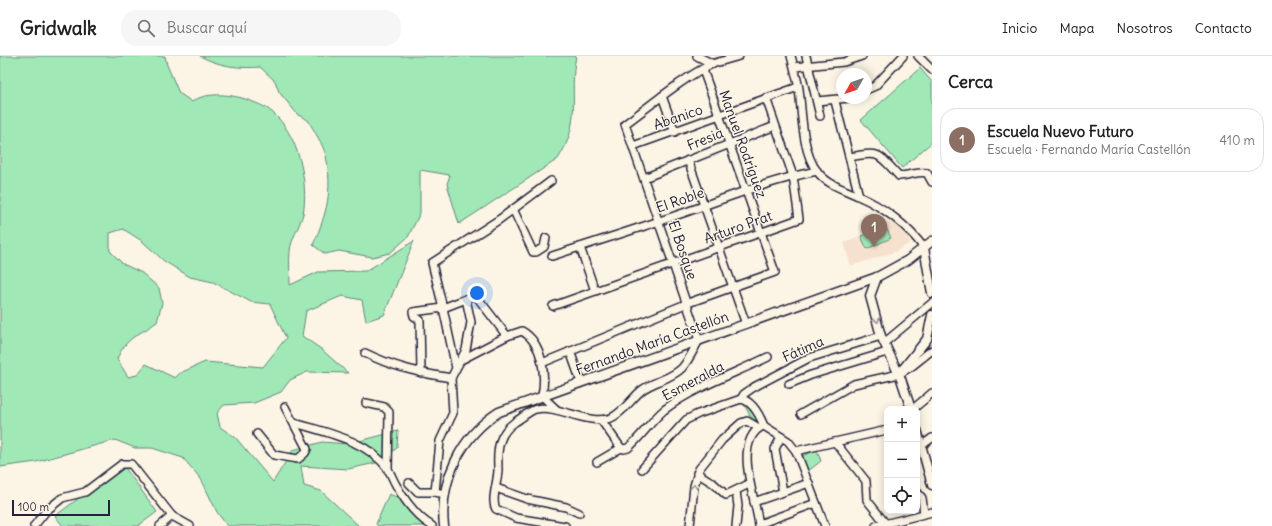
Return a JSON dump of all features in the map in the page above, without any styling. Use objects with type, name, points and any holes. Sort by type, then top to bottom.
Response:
[{"type":"main road","name":"Fernando María Castellón","points":[[444,526],[445,494],[456,460],[477,429],[499,412],[854,286],[900,265],[932,241]]},
{"type":"main road","points":[[924,248],[932,293]]},
{"type":"main road","points":[[876,277],[870,296],[882,339],[899,374],[911,406]]},
{"type":"main road","points":[[854,286],[870,296]]},
{"type":"main road","points":[[899,374],[927,338],[932,315]]},
{"type":"main road","points":[[920,442],[932,483]]},
{"type":"street","points":[[696,56],[713,64]]},
{"type":"street","points":[[675,132],[662,96],[713,64],[739,56]]},
{"type":"street","points":[[791,56],[798,87],[808,152],[817,171],[833,186],[859,196],[881,208],[913,233],[924,248]]},
{"type":"street","points":[[806,56],[820,116]]},
{"type":"street","points":[[794,67],[844,62],[862,56]]},
{"type":"street","points":[[872,87],[903,56]]},
{"type":"street","points":[[918,56],[932,70]]},
{"type":"street","name":"Manuel Rodríguez","points":[[703,70],[775,272],[733,287]]},
{"type":"street","name":"Abanico","points":[[633,146],[798,87]]},
{"type":"street","name":"El Bosque","points":[[662,96],[625,124],[660,221],[699,340]]},
{"type":"street","points":[[766,98],[793,176]]},
{"type":"street","points":[[817,101],[835,100],[859,196]]},
{"type":"street","name":"Fresia","points":[[644,178],[775,126]]},
{"type":"street","points":[[850,157],[869,153],[880,156],[899,176],[909,176],[922,171],[930,171],[932,182]]},
{"type":"street","points":[[688,160],[746,324]]},
{"type":"street","name":"El Roble","points":[[552,256],[704,206],[746,189],[817,171]]},
{"type":"street","name":"Arturo Prat","points":[[553,306],[719,248],[799,218],[793,176]]},
{"type":"street","points":[[456,368],[432,263],[513,209],[551,181]]},
{"type":"street","points":[[513,209],[533,252],[536,252],[544,246],[546,238]]},
{"type":"street","points":[[580,247],[595,291]]},
{"type":"street","points":[[542,363],[688,303],[733,287]]},
{"type":"street","points":[[421,373],[420,320],[414,316],[413,312],[443,308],[473,296],[477,297],[507,336]]},
{"type":"street","points":[[435,492],[440,440],[453,413],[451,378],[466,350],[471,322],[466,299]]},
{"type":"street","points":[[882,339],[932,303]]},
{"type":"street","points":[[460,360],[507,336],[522,331],[527,334],[537,350],[542,363],[544,379],[542,396],[559,412]]},
{"type":"street","name":"Fátima","points":[[741,399],[744,394],[760,384],[810,358],[882,339]]},
{"type":"street","points":[[565,526],[516,518],[502,513],[496,508],[493,501],[498,477],[498,453],[504,432],[518,420],[536,409],[546,409],[601,420],[614,416],[642,390],[681,369],[699,340]]},
{"type":"street","points":[[801,414],[854,384],[899,374],[932,350]]},
{"type":"street","points":[[570,351],[581,382]]},
{"type":"street","points":[[789,384],[811,375],[887,352]]},
{"type":"street","points":[[365,353],[385,363],[421,373],[451,378]]},
{"type":"street","name":"Esmeralda","points":[[597,462],[620,448],[624,449],[631,445],[668,408],[697,391],[768,357]]},
{"type":"street","points":[[916,406],[932,393]]},
{"type":"street","points":[[642,469],[686,420],[698,414],[741,399],[751,404],[760,417],[761,427],[752,439],[748,449],[749,484],[759,525],[816,503]]},
{"type":"street","points":[[366,403],[384,407],[389,412],[388,470]]},
{"type":"street","points":[[257,434],[271,453],[298,459],[305,453],[307,449],[295,423],[285,407]]},
{"type":"street","points":[[601,420],[620,448]]},
{"type":"street","points":[[690,526],[697,473],[704,461],[741,423],[747,421],[781,437],[791,444],[796,451],[825,526]]},
{"type":"street","points":[[295,423],[346,440],[372,453],[388,470],[395,484],[414,510],[432,526]]},
{"type":"street","points":[[796,451],[884,431]]},
{"type":"street","points":[[781,437],[775,449],[783,492]]},
{"type":"street","points":[[921,446],[932,438]]},
{"type":"street","points":[[835,442],[866,481],[866,500],[886,524]]},
{"type":"street","points":[[34,526],[46,511],[62,498],[85,492],[122,464],[132,464],[172,516],[190,526]]},
{"type":"street","points":[[697,473],[713,483],[726,496],[749,484]]},
{"type":"street","points":[[409,483],[418,492],[435,492],[445,494]]},
{"type":"street","points":[[754,502],[808,483]]},
{"type":"street","points":[[496,488],[527,499],[566,507],[579,513]]},
{"type":"street","points":[[736,491],[738,506],[736,526]]},
{"type":"street","points":[[920,497],[922,500],[924,514]]},
{"type":"street","points":[[876,526],[932,512]]},
{"type":"street","points":[[160,526],[172,516]]},
{"type":"shaded area","points":[[891,221],[909,235],[910,243],[895,252],[851,266],[844,243]]},
{"type":"green space","points":[[0,56],[165,56],[167,65],[179,93],[192,102],[210,95],[225,95],[245,99],[272,112],[281,121],[289,133],[300,159],[303,173],[303,214],[290,251],[290,285],[318,272],[366,271],[414,241],[384,315],[366,321],[362,300],[342,296],[306,311],[302,336],[321,349],[348,373],[307,372],[290,380],[281,392],[254,403],[224,405],[217,413],[220,427],[235,437],[273,482],[293,450],[322,442],[348,444],[398,431],[397,448],[380,462],[348,469],[301,466],[304,486],[321,491],[359,526],[227,526],[217,512],[201,479],[183,458],[152,448],[135,448],[115,440],[36,462],[0,467]],"holes":[[[123,229],[142,241],[164,261],[190,277],[213,282],[251,302],[270,304],[286,338],[263,367],[205,362],[180,373],[175,378],[146,364],[137,375],[128,377],[117,359],[129,341],[157,322],[162,303],[159,288],[142,273],[123,264],[110,251],[110,233]]]},
{"type":"green space","points":[[200,56],[576,56],[573,83],[573,120],[566,145],[558,159],[459,224],[447,184],[450,175],[420,170],[420,213],[408,237],[390,253],[372,257],[339,251],[325,254],[313,245],[322,223],[327,202],[329,191],[328,169],[323,147],[308,120],[298,115],[279,92],[275,81],[260,67],[245,68],[230,66],[214,62]]},
{"type":"green space","points":[[920,68],[932,82],[932,142],[902,168],[861,120]]},
{"type":"green space","points":[[885,225],[891,238],[867,249],[861,236]]},
{"type":"green space","points":[[748,405],[759,421],[758,423],[750,416],[745,406]]},
{"type":"green space","points":[[817,450],[821,461],[807,472],[802,456]]},
{"type":"green space","points":[[123,465],[157,512],[138,526],[63,526],[55,516]]},
{"type":"green space","points":[[389,494],[407,501],[424,526],[378,526],[376,524]]},
{"type":"place","name":"Escuela Nuevo Futuro","points":[[874,247]]}]
